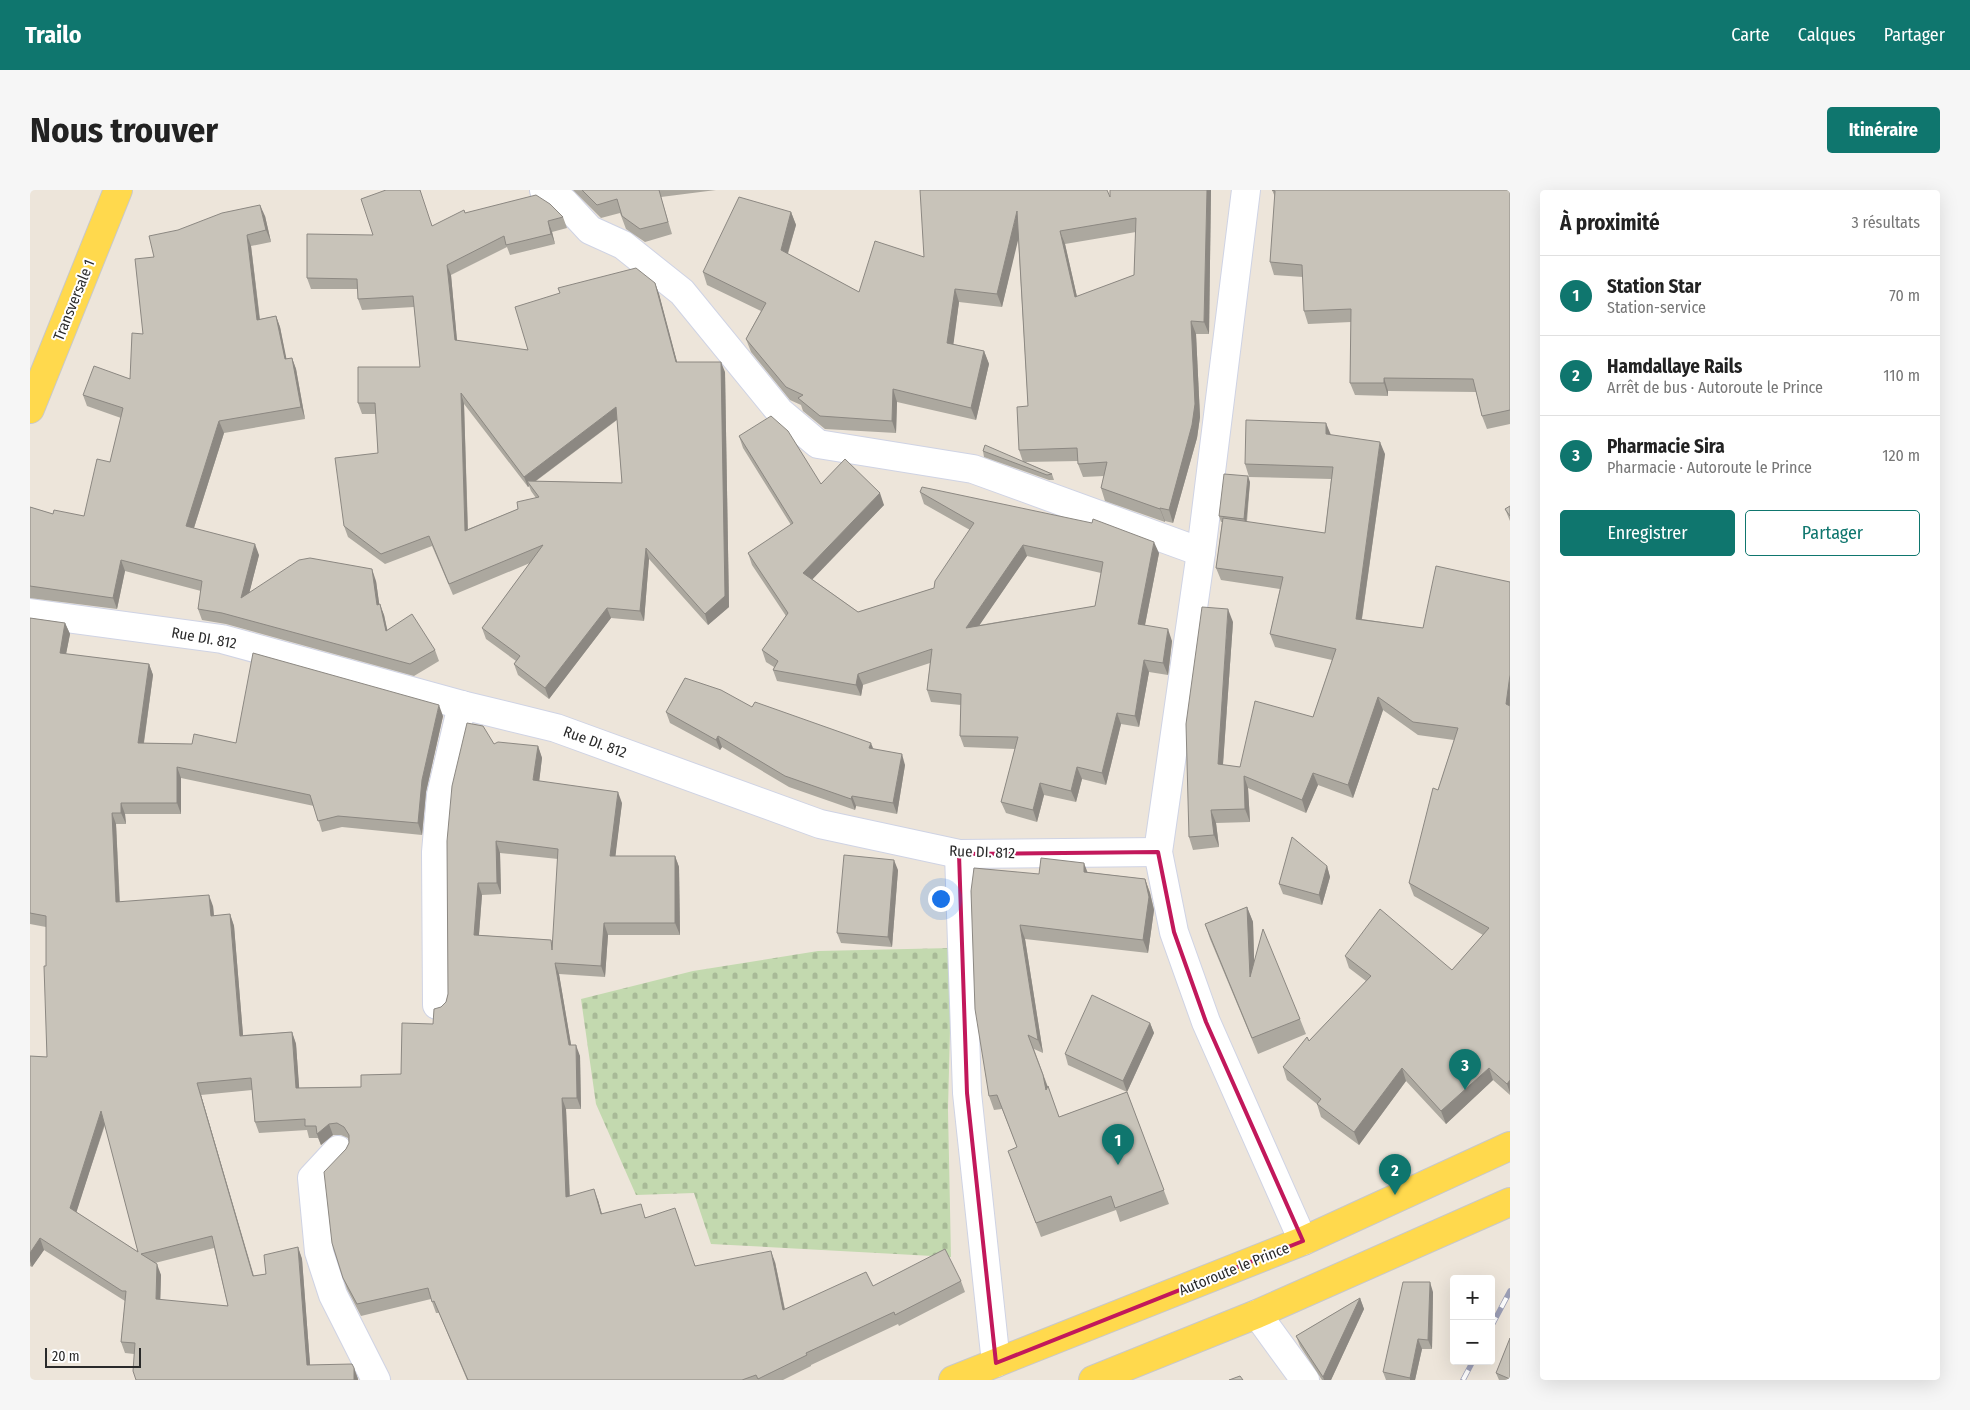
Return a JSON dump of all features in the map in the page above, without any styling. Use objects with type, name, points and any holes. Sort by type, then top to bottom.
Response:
[{"type":"main road","name":"Transversale 1","points":[[30,409],[118,190]]},
{"type":"main road","name":"Autoroute le Prince","points":[[953,1380],[1303,1241],[1510,1146]]},
{"type":"main road","points":[[1093,1380],[1258,1314],[1510,1202]]},
{"type":"street","points":[[544,190],[564,202],[590,230],[624,245],[682,292],[780,412],[818,444],[973,469],[1201,552]]},
{"type":"street","points":[[1246,190],[1201,552],[1158,852],[1174,932],[1206,1022],[1303,1241]]},
{"type":"street","name":"Rue DI. 812","points":[[30,613],[222,639],[462,705],[556,728],[820,824],[959,854],[1158,852]]},
{"type":"street","points":[[437,1005],[436,852],[441,795],[462,705]]},
{"type":"street","points":[[959,854],[967,1093],[996,1363]]},
{"type":"street","points":[[338,1150],[312,1178],[320,1252],[332,1295],[376,1380]]},
{"type":"street","points":[[1258,1314],[1305,1380]]},
{"type":"highlighted area","points":[[1158,852],[1174,932],[1206,1022],[1303,1241],[996,1363],[967,1093],[959,854]]},
{"type":"green space","points":[[952,948],[948,1110],[951,1257],[711,1244],[694,1193],[636,1195],[596,1104],[581,999],[693,971],[818,951]]},
{"type":"building","points":[[386,190],[420,190],[432,226],[464,210],[465,213],[536,195],[550,204],[563,217],[548,221],[551,234],[506,245],[504,236],[447,265],[455,340],[528,350],[515,307],[560,293],[558,288],[636,268],[655,283],[676,362],[721,362],[725,596],[705,614],[646,548],[640,611],[607,608],[545,688],[514,664],[520,656],[482,628],[543,545],[449,584],[429,536],[381,554],[344,526],[335,458],[378,453],[375,403],[358,403],[358,367],[420,367],[413,296],[358,299],[357,279],[307,278],[307,234],[373,235],[361,199]],"holes":[[[461,393],[524,477],[616,407],[622,483],[527,481],[539,497],[517,502],[518,509],[465,531]]]},
{"type":"building","points":[[582,190],[659,190],[668,222],[640,229],[622,216],[617,199],[597,205]]},
{"type":"building","points":[[920,190],[1107,190],[1110,197],[1110,190],[1207,190],[1204,322],[1191,321],[1195,404],[1192,425],[1169,510],[1160,509],[1101,488],[1107,462],[1078,464],[1077,448],[1019,450],[1017,407],[1028,406],[1017,211],[997,294],[955,289],[947,343],[984,351],[971,408],[893,389],[892,421],[820,416],[798,398],[803,395],[786,387],[746,339],[766,303],[703,272],[739,197],[791,212],[781,250],[859,292],[875,241],[924,257]],"holes":[[[1136,218],[1134,275],[1075,297],[1060,231]]]},
{"type":"building","points":[[1272,190],[1510,190],[1510,410],[1482,416],[1473,379],[1384,378],[1384,383],[1350,383],[1351,309],[1304,311],[1302,265],[1270,262],[1275,191]]},
{"type":"building","points":[[260,205],[266,230],[247,235],[257,320],[276,316],[285,359],[292,358],[301,407],[219,421],[186,526],[255,544],[241,598],[299,560],[310,558],[372,569],[377,605],[380,604],[386,631],[412,614],[435,650],[410,664],[222,613],[198,609],[202,581],[121,560],[113,598],[30,586],[30,507],[53,514],[54,510],[84,516],[97,459],[110,462],[123,408],[83,395],[94,366],[130,379],[132,333],[143,334],[135,259],[154,257],[149,236],[178,230],[222,213]]},
{"type":"building","points":[[771,416],[788,431],[821,484],[845,459],[880,493],[803,573],[858,612],[934,588],[935,581],[974,523],[920,492],[922,487],[1092,523],[1093,519],[1154,542],[1138,624],[1168,629],[1163,663],[1144,660],[1135,716],[1117,713],[1102,773],[1077,767],[1071,791],[1040,783],[1033,810],[1001,802],[1018,737],[960,736],[961,694],[927,690],[932,649],[858,674],[856,685],[773,670],[778,661],[762,650],[788,613],[748,553],[793,523],[739,436]],"holes":[[[1023,545],[1103,562],[1095,606],[966,628]]]},
{"type":"building","points":[[1246,420],[1326,423],[1326,434],[1380,442],[1356,619],[1423,628],[1436,566],[1510,582],[1510,675],[1506,704],[1510,706],[1510,1080],[1507,1084],[1489,1068],[1441,1111],[1402,1068],[1354,1132],[1317,1104],[1321,1099],[1283,1067],[1307,1037],[1309,1041],[1371,976],[1345,956],[1380,909],[1452,970],[1489,928],[1409,883],[1433,788],[1438,790],[1458,728],[1413,722],[1378,697],[1348,785],[1313,773],[1302,800],[1244,776],[1245,809],[1211,810],[1214,835],[1189,837],[1186,724],[1202,607],[1228,609],[1218,764],[1240,767],[1255,701],[1313,717],[1336,649],[1270,634],[1283,577],[1216,568],[1223,518],[1325,533],[1333,467],[1245,464]]},
{"type":"building","points":[[985,445],[1052,474],[1047,475],[983,451]]},
{"type":"building","points":[[1224,474],[1248,476],[1244,519],[1219,516]]},
{"type":"building","points":[[1510,506],[1510,516],[1505,509]]},
{"type":"building","points":[[30,618],[65,623],[60,653],[149,664],[138,743],[192,744],[194,734],[236,743],[253,653],[439,705],[422,780],[418,823],[338,816],[318,821],[310,795],[177,767],[177,803],[121,803],[121,813],[112,813],[116,902],[209,895],[211,916],[230,914],[240,1036],[292,1032],[296,1088],[361,1087],[361,1075],[401,1074],[402,1023],[433,1024],[434,1009],[441,1007],[446,1002],[448,994],[447,841],[452,786],[467,723],[483,726],[494,744],[498,742],[538,746],[533,780],[618,792],[610,856],[675,856],[675,923],[604,923],[601,966],[555,963],[569,1045],[576,1045],[577,1098],[562,1098],[566,1197],[594,1189],[601,1214],[641,1204],[645,1218],[675,1208],[695,1266],[771,1251],[783,1310],[866,1272],[873,1286],[945,1249],[961,1281],[895,1315],[894,1312],[806,1353],[807,1355],[758,1379],[756,1375],[742,1380],[468,1380],[434,1301],[432,1302],[428,1288],[357,1304],[343,1278],[332,1243],[324,1172],[346,1149],[349,1143],[349,1135],[344,1127],[337,1123],[329,1124],[317,1134],[316,1126],[305,1126],[305,1119],[255,1122],[251,1078],[197,1083],[253,1276],[266,1274],[264,1255],[298,1247],[307,1365],[352,1364],[354,1380],[136,1380],[133,1371],[135,1343],[121,1342],[126,1291],[122,1291],[40,1238],[30,1253],[30,1056],[47,1057],[44,966],[46,966],[46,916],[30,913]],"holes":[[[496,841],[558,849],[552,950],[551,940],[474,935],[478,883],[497,883]],[[101,1111],[138,1252],[70,1208]],[[212,1236],[228,1306],[156,1299],[157,1264],[141,1254]]]},
{"type":"building","points":[[685,678],[721,690],[752,707],[755,702],[871,743],[869,748],[902,754],[893,803],[852,796],[851,799],[785,776],[718,736],[716,740],[666,712]]},
{"type":"building","points":[[1292,837],[1327,866],[1319,895],[1279,884]]},
{"type":"building","points":[[844,855],[894,860],[888,937],[837,933]]},
{"type":"building","points":[[1041,858],[1084,863],[1084,872],[1145,879],[1149,897],[1143,940],[1020,925],[1038,1040],[1028,1035],[1043,1075],[1046,1090],[1048,1086],[1059,1117],[1127,1092],[1164,1190],[1115,1208],[1111,1196],[1036,1223],[1008,1151],[1017,1147],[997,1095],[989,1096],[975,1009],[971,891],[974,868],[1039,874]]},
{"type":"building","points":[[1247,907],[1250,977],[1263,929],[1300,1019],[1252,1038],[1205,924]]},
{"type":"building","points":[[1092,995],[1150,1023],[1123,1081],[1065,1054]]},
{"type":"building","points":[[1403,1282],[1430,1282],[1428,1340],[1418,1339],[1410,1378],[1383,1372]]},
{"type":"building","points":[[1360,1298],[1323,1377],[1296,1336]]},
{"type":"building","points":[[1510,1338],[1510,1379],[1496,1373]]},
{"type":"building","points":[[1240,1376],[1243,1380],[1229,1380]]},
{"type":"railway","points":[[1495,1320],[1510,1291]]},
{"type":"railway","points":[[1463,1380],[1471,1365]]},
{"type":"place","name":"Pharmacie Sira","points":[[1465,1090]]},
{"type":"place","name":"Station Star","points":[[1118,1165]]},
{"type":"place","name":"Hamdallaye Rails","points":[[1395,1195]]}]
